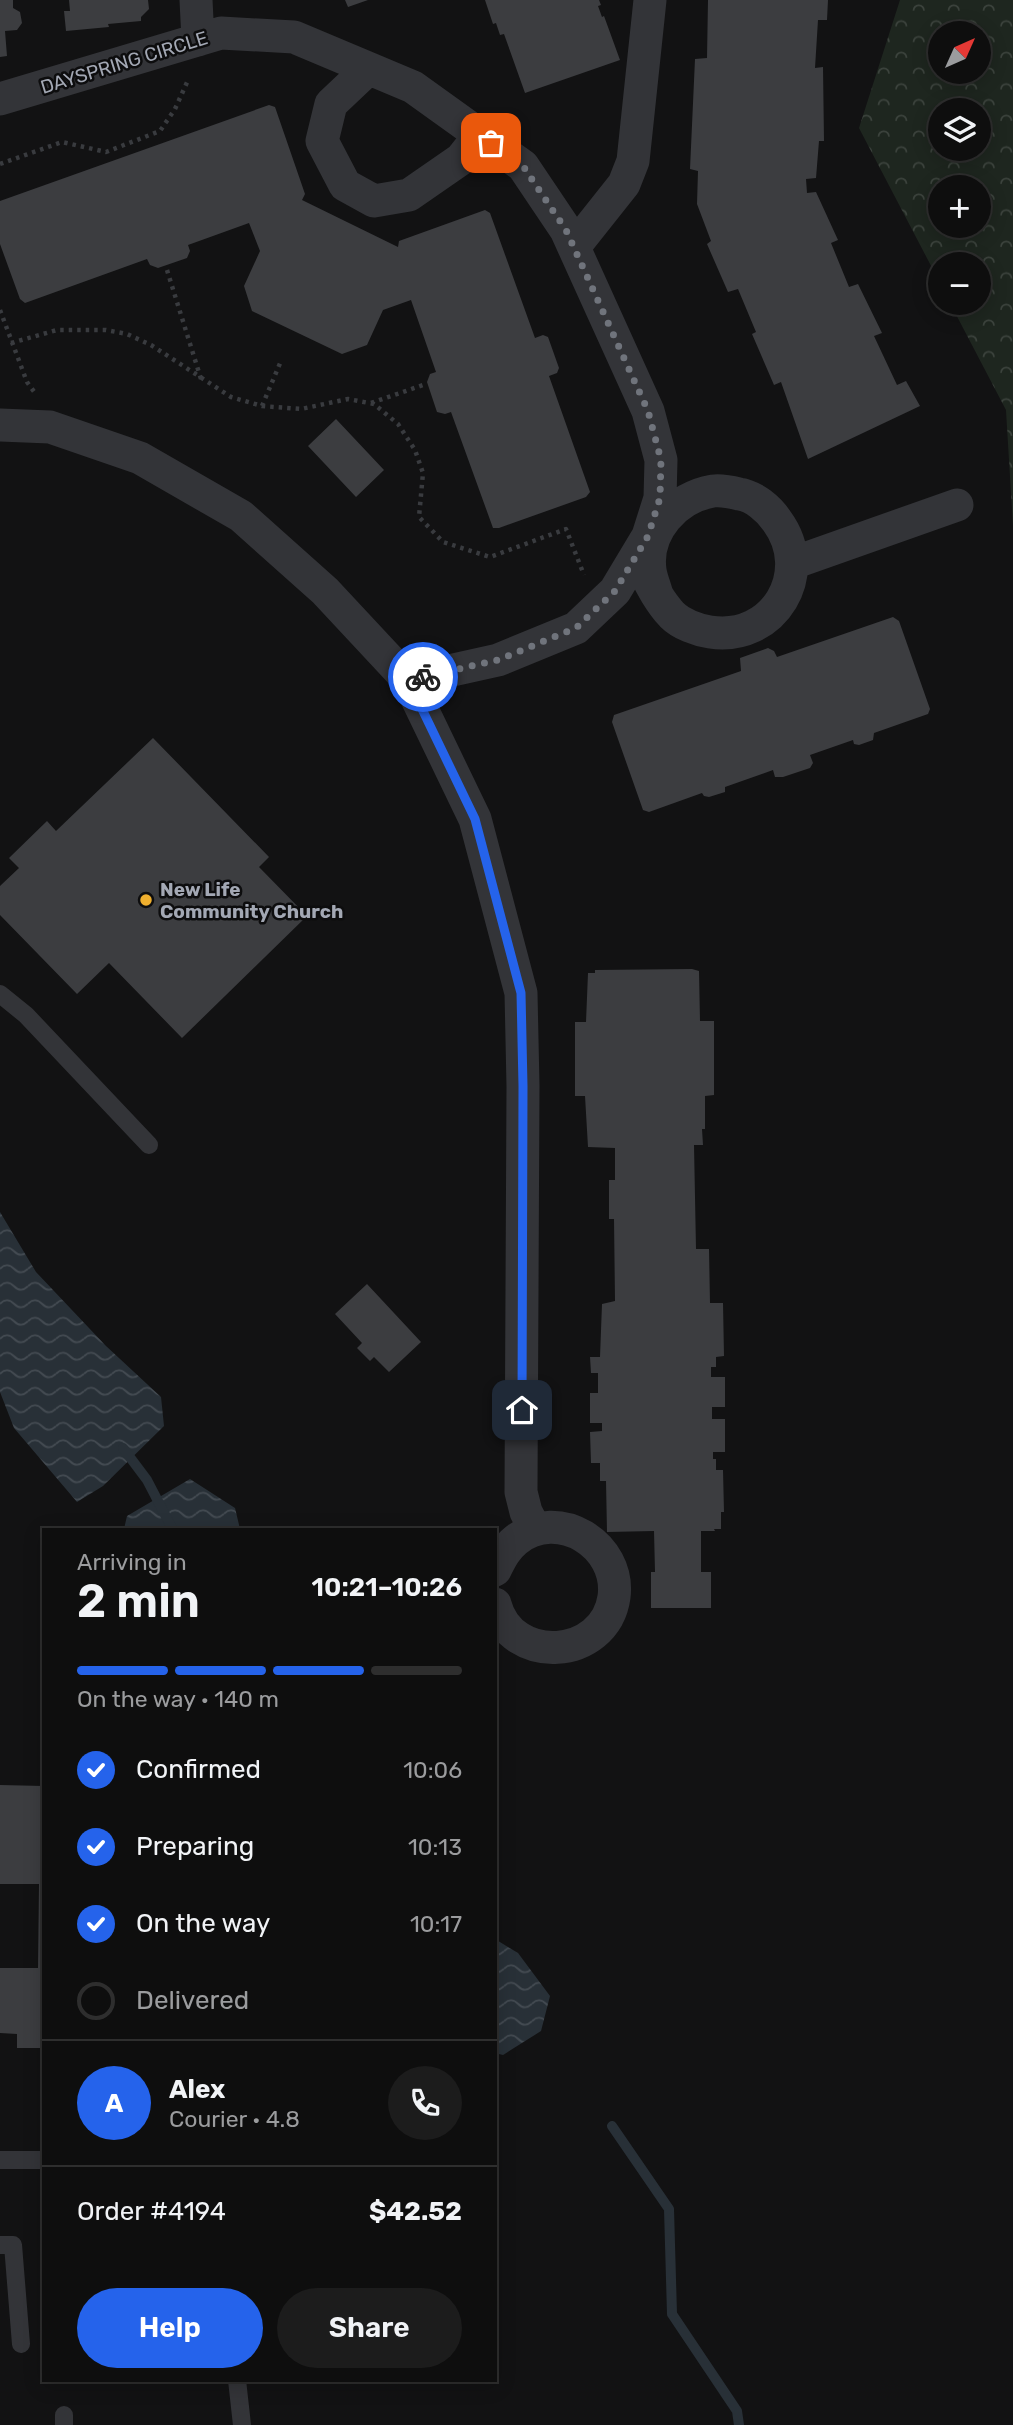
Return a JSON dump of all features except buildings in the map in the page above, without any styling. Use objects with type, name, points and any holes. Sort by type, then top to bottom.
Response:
[{"type":"street","points":[[195,0],[195,56]]},
{"type":"street","points":[[574,247],[624,184],[633,161],[650,0]]},
{"type":"street","name":"DAYSPRING CIRCLE","points":[[0,99],[195,56],[221,33],[294,37],[413,87],[523,166],[566,230],[648,411],[661,460],[660,498],[648,536],[615,591],[576,628],[498,660],[408,680]]},
{"type":"street","points":[[368,69],[331,104],[322,141],[345,185],[374,201],[409,195],[461,159],[480,135]]},
{"type":"street","points":[[0,425],[50,427],[141,458],[241,516],[325,591],[408,680],[475,819],[521,993],[521,1492],[526,1512],[535,1529]]},
{"type":"street","points":[[636,556],[657,595],[674,617],[697,631],[724,634],[751,628],[773,613],[788,590],[793,563],[787,534],[769,509],[743,494],[714,491],[685,500],[655,514]]},
{"type":"street","points":[[657,595],[649,569],[652,542],[664,518],[685,500]]},
{"type":"street","points":[[793,563],[957,505]]},
{"type":"street","points":[[497,1566],[503,1554],[517,1539],[535,1529],[555,1527],[575,1531],[593,1541],[606,1557],[614,1576],[614,1597],[608,1616],[596,1632],[580,1643],[561,1649],[541,1647],[523,1641],[507,1628],[497,1608]]},
{"type":"lane","points":[[0,994],[26,1016],[149,1144]]},
{"type":"lane","points":[[0,2160],[42,2160]]},
{"type":"lane","points":[[0,2245],[13,2245],[21,2344]]},
{"type":"lane","points":[[237,2382],[242,2425]]},
{"type":"path","points":[[0,164],[62,142],[106,152],[160,131],[175,109],[195,56]]},
{"type":"path","points":[[167,270],[201,380]]},
{"type":"path","points":[[0,310],[27,382],[61,431]]},
{"type":"path","points":[[11,343],[57,330],[106,330],[127,334],[151,345],[230,397],[262,406],[301,409],[348,399],[374,404],[398,424],[415,450],[423,473],[419,517],[443,542],[490,557],[566,529],[597,609]]},
{"type":"path","points":[[262,406],[281,360]]},
{"type":"path","points":[[370,403],[426,384]]},
{"type":"green space","points":[[900,0],[1013,0],[1013,526],[1006,410],[956,315],[991,315],[991,252],[928,252],[928,260],[859,128]]},
{"type":"water","points":[[0,1212],[36,1272],[106,1346],[161,1397],[164,1426],[103,1486],[77,1502],[14,1428],[0,1392]]},
{"type":"water","points":[[190,1479],[235,1508],[240,1528],[124,1528],[127,1516]]},
{"type":"water","points":[[497,1940],[518,1953],[550,1996],[541,2031],[503,2055],[497,2054]]},
{"type":"waterway","points":[[123,1448],[147,1480],[172,1528]]},
{"type":"waterway","points":[[612,2126],[669,2209],[672,2314],[737,2411],[739,2425]]},
{"type":"way so far","points":[[423,677],[498,660],[576,628],[615,591],[648,536],[660,498],[661,460],[648,411],[566,230],[523,166],[491,143]]},
{"type":"place","name":"New Life Community Church","points":[[146,900]]},
{"type":"route","points":[[423,677],[408,680],[475,819],[521,993],[522,1410]]}]
